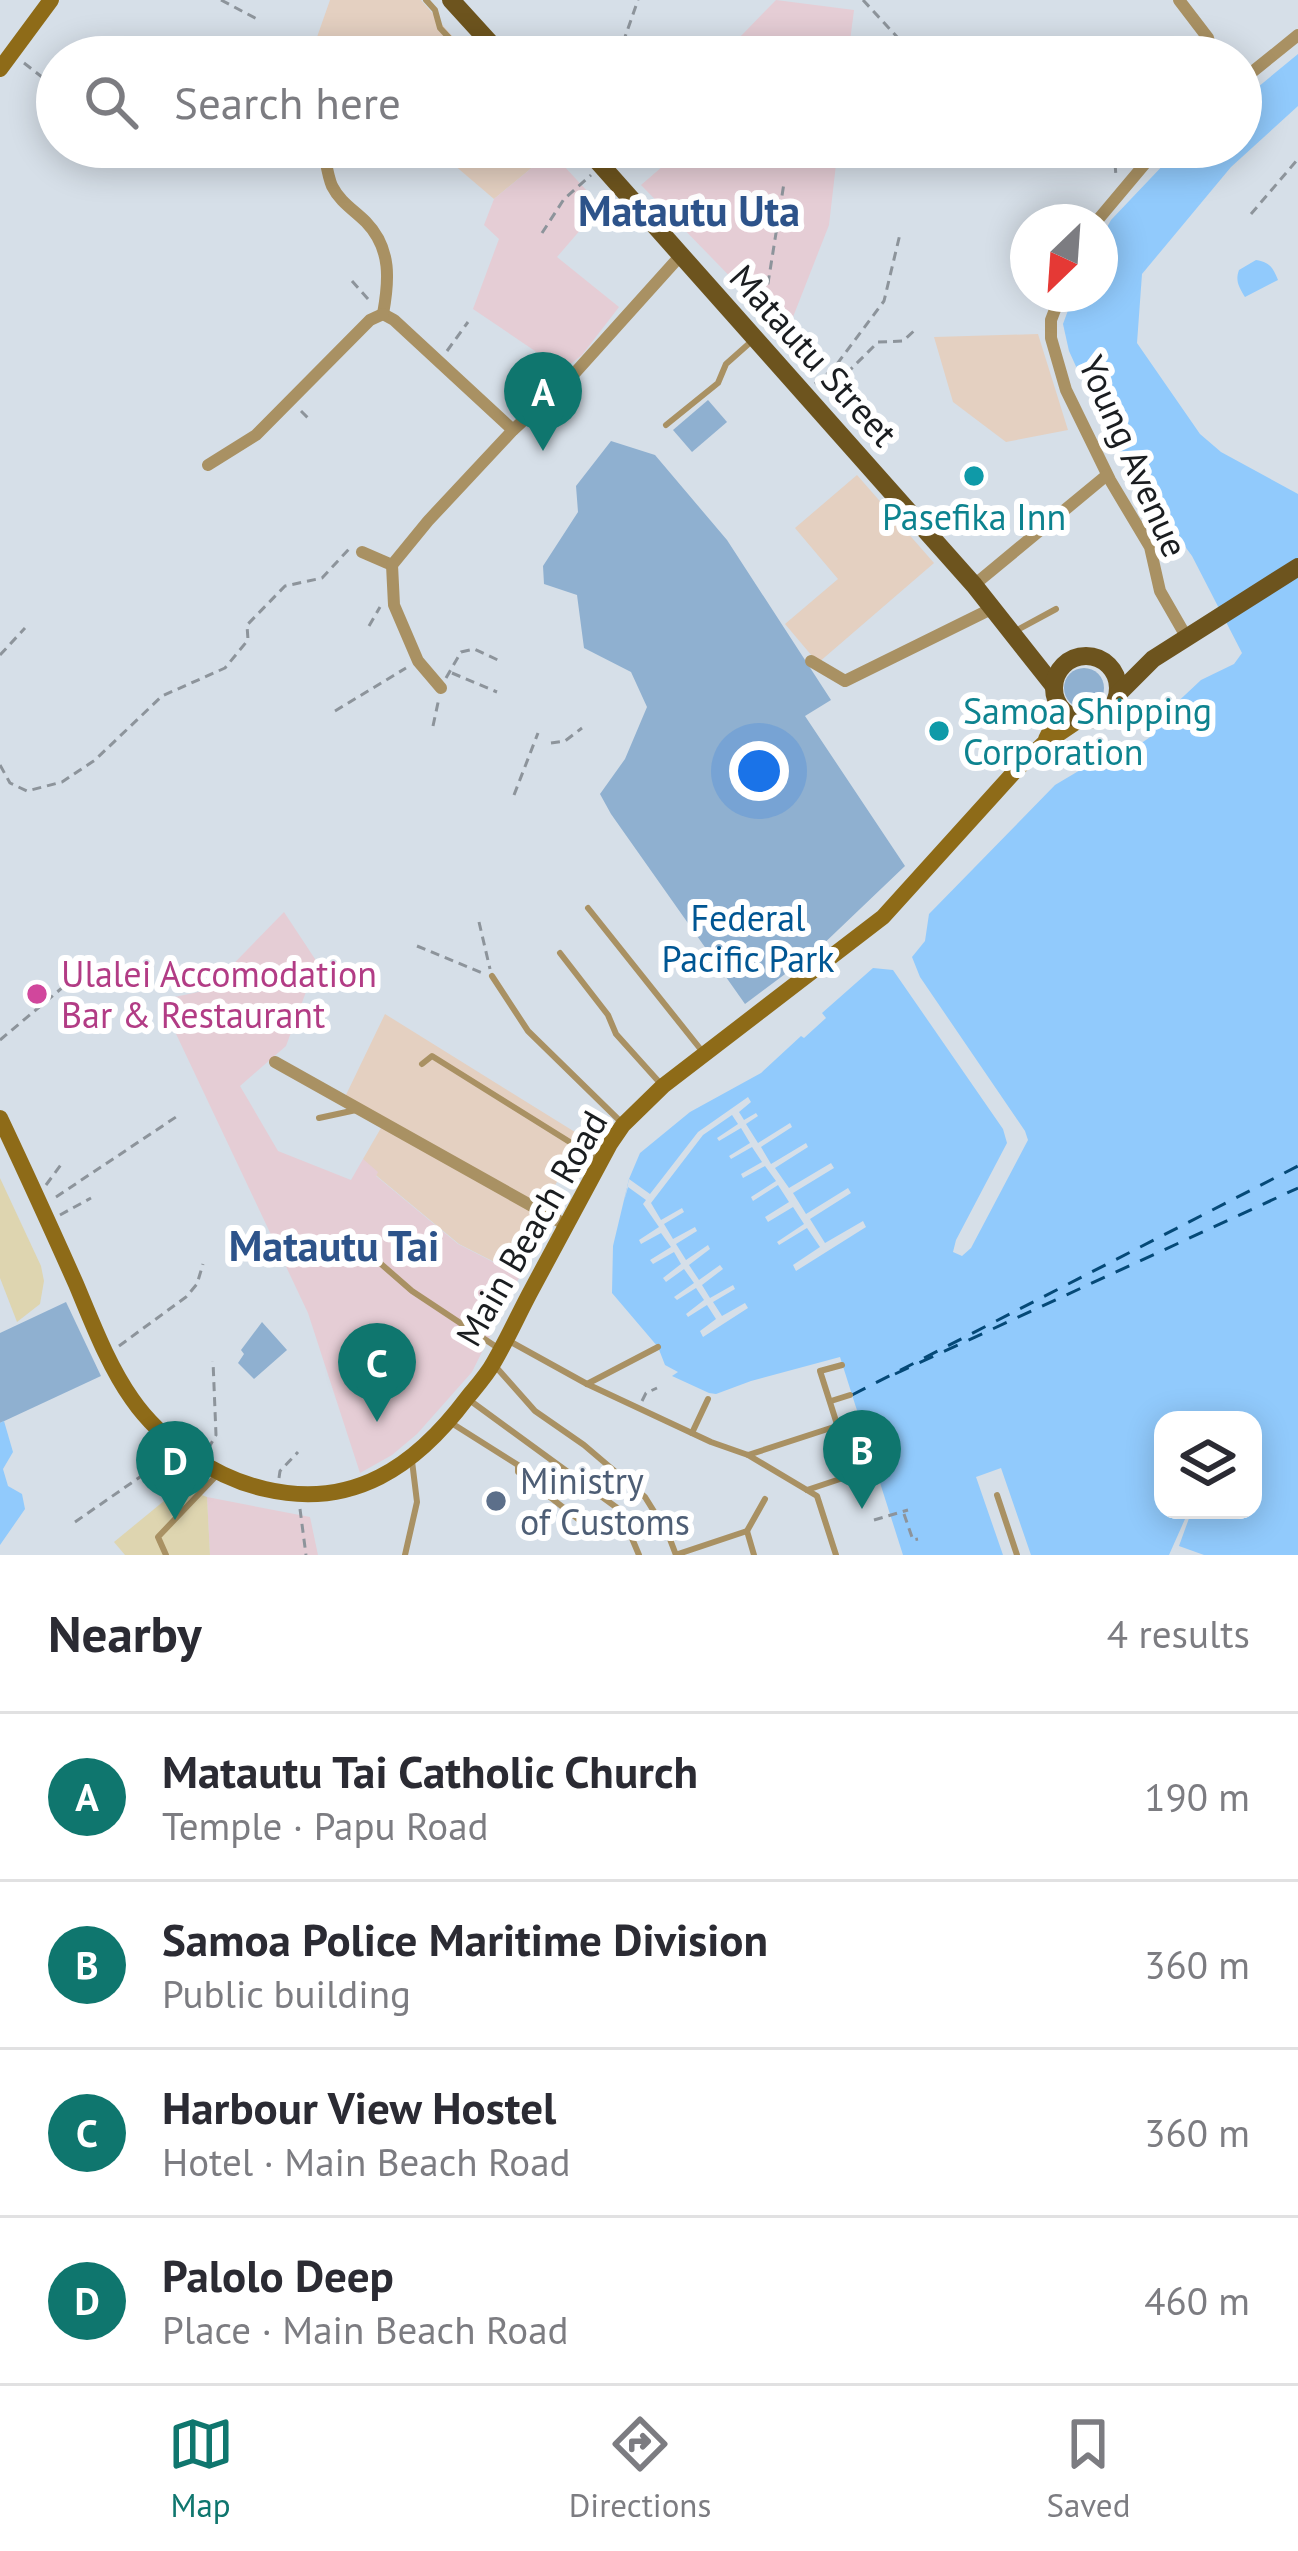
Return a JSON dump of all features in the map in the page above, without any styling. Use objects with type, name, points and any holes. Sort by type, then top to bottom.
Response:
[{"type":"main road","points":[[0,69],[51,0]]},
{"type":"main road","points":[[456,5],[484,36]]},
{"type":"main road","name":"Matautu Street","points":[[603,168],[974,585],[1055,695]]},
{"type":"main road","points":[[1055,695],[1071,717],[1088,721],[1105,714],[1153,659],[1298,567]]},
{"type":"main road","name":"Matautu Street","points":[[993,608],[1049,657],[1066,662]]},
{"type":"main road","points":[[1042,745],[1050,734],[1056,674],[1066,662],[1093,656],[1112,668],[1118,694]]},
{"type":"main road","points":[[1112,668],[1153,659]]},
{"type":"main road","name":"Main Beach Road","points":[[0,1118],[108,1354],[145,1416],[202,1461],[256,1487],[320,1496],[355,1487],[386,1475],[450,1422],[500,1351],[623,1125],[663,1086],[883,917],[1042,745],[1079,720]]},
{"type":"street","points":[[1179,0],[1206,36]]},
{"type":"street","points":[[1262,64],[1298,34]]},
{"type":"street","points":[[328,168],[340,199],[366,221],[386,256],[389,282],[383,314]]},
{"type":"street","points":[[1110,204],[1140,168]]},
{"type":"street","points":[[441,688],[418,661],[394,605],[392,565],[428,521],[513,430],[573,375],[681,255]]},
{"type":"street","name":"Young Avenue","points":[[1054,312],[1051,338],[1066,390],[1107,475],[1150,547],[1160,591],[1192,635]]},
{"type":"street","points":[[383,314],[513,430]]},
{"type":"street","points":[[208,466],[256,435],[370,320],[383,314]]},
{"type":"street","points":[[974,585],[1107,475]]},
{"type":"street","points":[[362,552],[392,565]]},
{"type":"street","points":[[811,661],[845,681],[993,608]]},
{"type":"street","points":[[275,1062],[566,1226]]},
{"type":"lane","points":[[426,0],[447,36]]},
{"type":"lane","points":[[440,28],[456,5]]},
{"type":"lane","points":[[666,424],[718,383],[750,332]]},
{"type":"lane","points":[[1017,630],[1057,609]]},
{"type":"lane","points":[[588,908],[705,1054]]},
{"type":"lane","points":[[560,953],[608,1015],[616,1034],[663,1086]]},
{"type":"lane","points":[[492,976],[528,1031],[623,1125]]},
{"type":"lane","points":[[422,1064],[432,1056],[600,1161]]},
{"type":"lane","points":[[319,1118],[359,1109]]},
{"type":"lane","points":[[357,1243],[412,1291],[500,1351],[748,1454],[817,1496],[836,1555]]},
{"type":"lane","points":[[587,1384],[658,1347]]},
{"type":"lane","points":[[500,1351],[535,1411],[645,1497],[676,1555],[747,1531],[765,1499]]},
{"type":"lane","points":[[842,1364],[820,1371],[843,1443],[863,1437]]},
{"type":"lane","points":[[830,1401],[850,1395]]},
{"type":"lane","points":[[467,1399],[620,1510],[639,1555]]},
{"type":"lane","points":[[692,1433],[708,1399]]},
{"type":"lane","points":[[450,1422],[518,1465],[518,1472],[601,1537]]},
{"type":"lane","points":[[748,1454],[837,1426]]},
{"type":"lane","points":[[405,1555],[418,1502],[412,1457]]},
{"type":"lane","points":[[807,1490],[873,1468]]},
{"type":"lane","points":[[166,1555],[158,1538],[220,1472]]},
{"type":"lane","points":[[997,1495],[1017,1555]]},
{"type":"lane","points":[[747,1531],[754,1555]]},
{"type":"path","points":[[221,0],[257,20]]},
{"type":"path","points":[[625,36],[638,0]]},
{"type":"path","points":[[863,0],[896,36]]},
{"type":"path","points":[[11,53],[36,72]]},
{"type":"path","points":[[1252,214],[1298,159]]},
{"type":"path","points":[[542,233],[564,199],[599,168]]},
{"type":"path","points":[[1116,168],[1118,193]]},
{"type":"path","points":[[750,332],[765,302],[784,183]]},
{"type":"path","points":[[810,399],[884,302],[900,234]]},
{"type":"path","points":[[352,281],[383,314]]},
{"type":"path","points":[[439,362],[468,322]]},
{"type":"path","points":[[810,399],[878,342],[903,341],[916,329]]},
{"type":"path","points":[[525,374],[548,398]]},
{"type":"path","points":[[291,402],[310,420]]},
{"type":"path","points":[[0,765],[10,783],[27,791],[62,782],[94,760],[162,695],[225,668],[248,640],[248,626],[285,586],[322,578],[349,548],[362,552]]},
{"type":"path","points":[[369,626],[393,593]]},
{"type":"path","points":[[0,656],[25,628]]},
{"type":"path","points":[[434,726],[441,688],[461,652],[474,649],[500,661]]},
{"type":"path","points":[[335,711],[418,661]]},
{"type":"path","points":[[450,672],[497,692]]},
{"type":"path","points":[[551,743],[565,741],[582,728]]},
{"type":"path","points":[[514,795],[538,733]]},
{"type":"path","points":[[479,922],[492,976]]},
{"type":"path","points":[[417,946],[492,976]]},
{"type":"path","points":[[0,1040],[69,982]]},
{"type":"path","points":[[42,1208],[179,1115]]},
{"type":"path","points":[[42,1208],[63,1162]]},
{"type":"path","points":[[42,1208],[91,1198]]},
{"type":"path","points":[[108,1354],[186,1297],[197,1283],[202,1264]]},
{"type":"path","points":[[202,1461],[216,1435],[213,1361]]},
{"type":"path","points":[[639,1408],[646,1393],[657,1388]]},
{"type":"path","points":[[75,1522],[153,1468],[176,1444]]},
{"type":"path","points":[[277,1492],[280,1471],[298,1452]]},
{"type":"path","points":[[298,1495],[306,1555]]},
{"type":"path","points":[[874,1520],[906,1511],[913,1540],[918,1539]]},
{"type":"shaded area","points":[[330,0],[421,0],[452,36],[317,36]]},
{"type":"shaded area","points":[[776,0],[854,10],[851,36],[741,36]]},
{"type":"shaded area","points":[[1298,54],[1298,106],[1262,139],[1262,84]]},
{"type":"shaded area","points":[[458,168],[532,168],[494,199]]},
{"type":"shaded area","points":[[532,168],[566,168],[601,206],[557,257],[619,307],[582,355],[563,370],[473,309],[499,239],[484,225],[494,199]]},
{"type":"shaded area","points":[[661,168],[836,168],[829,225],[793,317],[779,337],[745,292],[641,185]]},
{"type":"shaded area","points":[[1160,168],[1230,168],[1142,274],[1137,343],[1200,434],[1221,452],[1298,494],[1298,1555],[1204,1555],[1179,1546],[1189,1519],[1262,1519],[1262,1411],[1154,1411],[1154,1519],[1185,1519],[1169,1555],[1031,1555],[1001,1468],[976,1477],[1003,1555],[903,1555],[840,1357],[709,1393],[672,1376],[678,1372],[665,1365],[658,1347],[612,1293],[613,1246],[640,1153],[690,1112],[761,1073],[826,1018],[822,1013],[873,968],[893,970],[1003,1129],[1007,1143],[953,1252],[962,1256],[971,1248],[1028,1140],[920,977],[912,957],[925,941],[929,914],[1055,785],[1092,763],[1107,767],[1153,735],[1154,724],[1201,680],[1234,664],[1242,653],[1192,556],[1113,448],[1069,351],[1063,324],[1067,312],[1118,312],[1118,213]]},
{"type":"shaded area","points":[[1256,260],[1270,266],[1278,280],[1245,297],[1238,284],[1239,270]]},
{"type":"shaded area","points":[[1038,334],[1068,430],[1006,442],[953,402],[934,337]]},
{"type":"shaded area","points":[[857,475],[934,563],[818,663],[785,624],[838,579],[795,528]]},
{"type":"shaded area","points":[[284,912],[317,962],[286,1046],[240,1086],[278,1151],[351,1180],[363,1159],[378,1172],[376,1176],[458,1244],[520,1276],[472,1372],[417,1434],[360,1473],[308,1313],[160,1000],[208,990]]},
{"type":"shaded area","points":[[385,1014],[583,1137],[539,1213],[548,1219],[520,1275],[459,1244],[372,1172],[363,1159],[385,1121],[344,1099]]},
{"type":"shaded area","points":[[4,1421],[13,1452],[3,1469],[8,1486],[22,1494],[25,1509],[0,1545],[0,1423]]},
{"type":"shaded area","points":[[207,1497],[310,1517],[318,1555],[210,1555]]},
{"type":"green space","points":[[708,400],[727,422],[692,452],[673,430]]},
{"type":"green space","name":"Federal Pacific Park","points":[[611,441],[655,455],[727,540],[831,700],[805,716],[905,866],[816,951],[745,1004],[600,794],[625,759],[647,707],[631,672],[584,648],[577,595],[544,584],[543,566],[578,512],[576,486]]},
{"type":"green space","points":[[1084,668],[1098,674],[1104,688],[1098,702],[1084,708],[1070,702],[1064,688],[1070,674]]},
{"type":"green space","points":[[66,1302],[101,1376],[0,1423],[0,1333]]},
{"type":"green space","points":[[262,1322],[287,1350],[254,1379],[238,1363],[244,1354],[241,1350]]},
{"type":"sand","points":[[0,1178],[44,1281],[40,1304],[17,1322],[0,1278]]},
{"type":"sand","points":[[181,1487],[207,1497],[210,1555],[125,1555],[114,1542]]},
{"type":"pier","points":[[748,1097],[751,1102],[739,1112],[744,1120],[758,1116],[746,1124],[758,1143],[790,1123],[792,1127],[761,1147],[771,1164],[806,1143],[808,1147],[775,1168],[789,1188],[831,1163],[834,1168],[793,1193],[806,1214],[848,1188],[851,1193],[810,1219],[825,1243],[863,1221],[866,1227],[796,1271],[793,1265],[820,1247],[807,1228],[777,1242],[804,1224],[793,1207],[768,1222],[765,1217],[789,1202],[778,1185],[753,1201],[751,1197],[776,1181],[765,1166],[743,1178],[741,1174],[762,1162],[752,1147],[729,1156],[750,1143],[741,1128],[717,1138],[738,1124],[732,1115],[703,1135],[651,1203],[661,1220],[682,1208],[684,1212],[664,1224],[673,1239],[695,1227],[697,1231],[676,1244],[686,1260],[708,1245],[710,1249],[689,1265],[699,1280],[720,1265],[723,1269],[702,1285],[710,1298],[733,1285],[735,1289],[713,1302],[722,1316],[745,1303],[748,1308],[703,1337],[700,1331],[716,1319],[707,1305],[688,1317],[704,1300],[696,1288],[677,1300],[674,1297],[694,1283],[684,1269],[666,1282],[663,1278],[681,1264],[674,1252],[653,1264],[650,1260],[671,1247],[661,1233],[641,1244],[639,1240],[659,1227],[643,1204],[646,1200],[628,1187],[624,1201],[629,1179],[650,1194],[698,1132]]},
{"type":"ferry route","points":[[852,1395],[1298,1166]]},
{"type":"ferry route","points":[[895,1374],[1298,1188]]},
{"type":"place","name":"Matautu Tai Catholic Church","points":[[543,451]]},
{"type":"place","name":"Pasefika Inn","points":[[974,476]]},
{"type":"place","name":"Samoa Shipping Corporation","points":[[939,731]]},
{"type":"place","name":"Ulalei Accomodation Bar & Restaurant","points":[[37,994]]},
{"type":"place","name":"Harbour View Hostel","points":[[377,1422]]},
{"type":"place","name":"Ministry of Customs","points":[[496,1501]]},
{"type":"place","name":"Samoa Police Maritime Division","points":[[862,1509]]},
{"type":"place","name":"Palolo Deep","points":[[175,1520]]},
{"type":"district","name":"Matautu Uta","points":[[689,210]]},
{"type":"district","name":"Matautu Tai","points":[[334,1245]]}]
